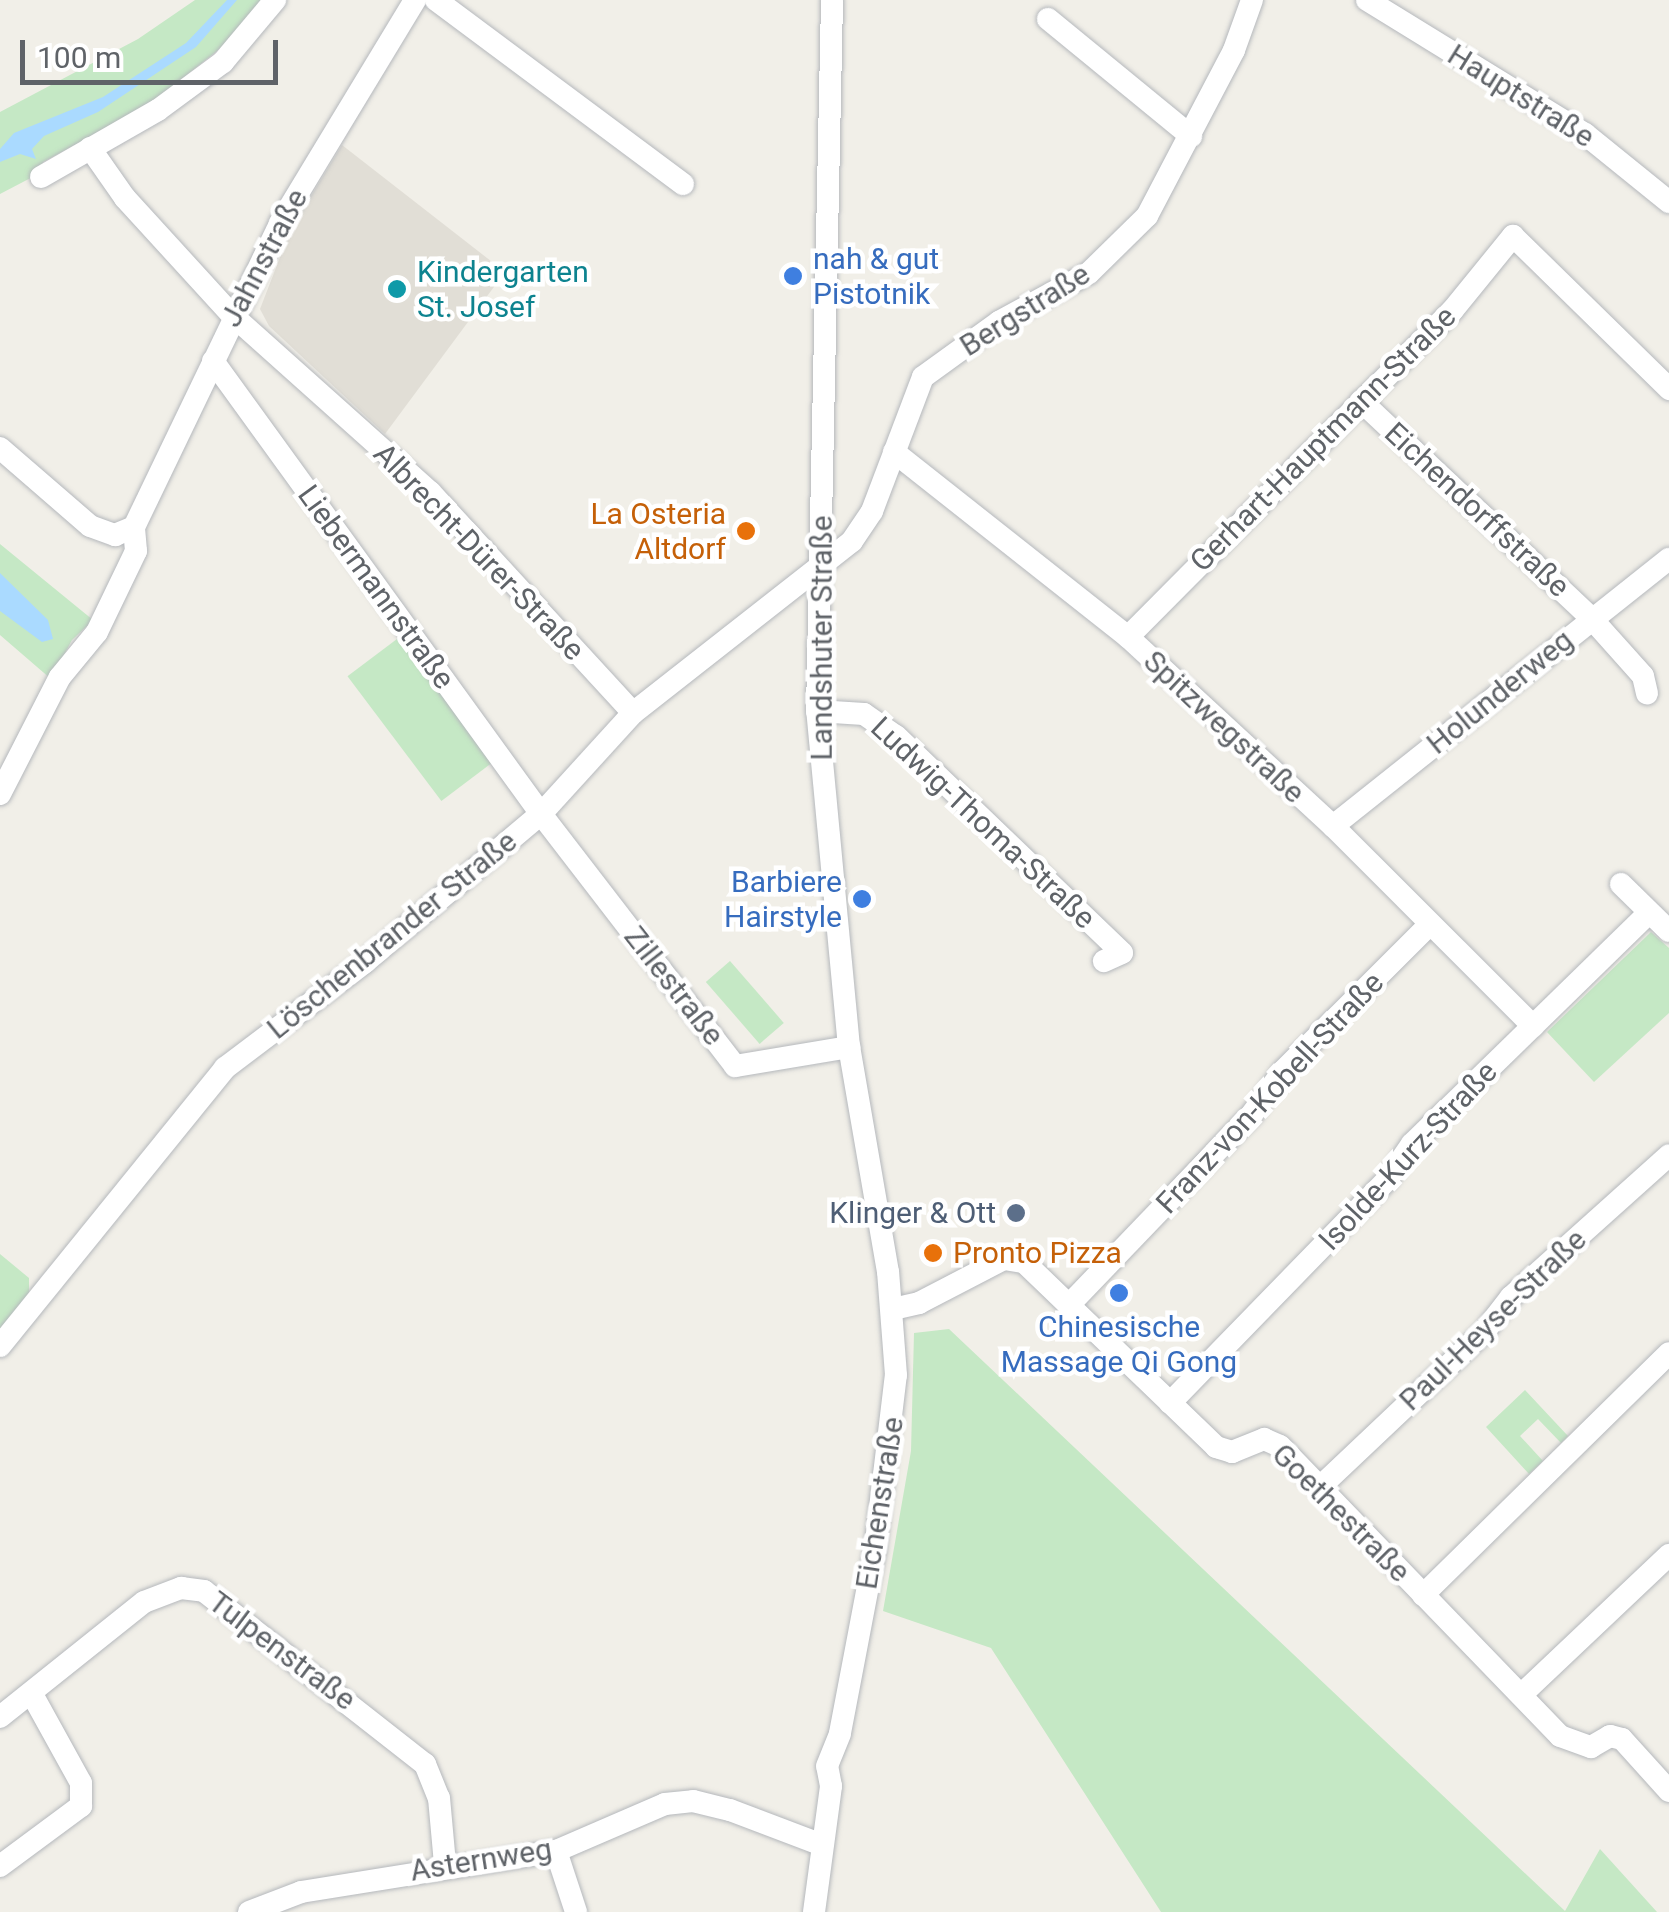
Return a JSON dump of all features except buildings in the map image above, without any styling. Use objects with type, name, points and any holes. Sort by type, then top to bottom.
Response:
[{"type":"street","points":[[41,177],[158,110],[223,62],[274,0]]},
{"type":"street","name":"Jahnstraße","points":[[0,794],[8,756],[60,677],[97,632],[136,551],[134,527],[232,315],[415,0]]},
{"type":"street","points":[[436,0],[683,184]]},
{"type":"street","name":"Landshuter Straße","points":[[832,0],[817,711],[849,1047],[888,1272]]},
{"type":"street","name":"Bergstraße","points":[[822,559],[852,541],[872,511],[924,377],[999,322],[1089,273],[1148,216],[1190,136],[1252,0]]},
{"type":"street","name":"Hauptstraße","points":[[1367,0],[1585,134],[1669,202]]},
{"type":"street","points":[[1048,20],[1190,136]]},
{"type":"street","name":"Albrecht-Dürer-Straße","points":[[90,148],[125,198],[232,315],[430,492],[633,713]]},
{"type":"street","name":"Gerhart-Hauptmann-Straße","points":[[1128,637],[1452,312],[1513,236],[1669,389]]},
{"type":"street","name":"Liebermannstraße","points":[[213,361],[540,814]]},
{"type":"street","name":"Eichendorffstraße","points":[[1361,401],[1592,619],[1643,676],[1648,694]]},
{"type":"street","points":[[0,448],[90,526],[115,535],[134,527]]},
{"type":"street","name":"Spitzwegstraße","points":[[894,452],[1128,637],[1333,826],[1533,1026]]},
{"type":"street","name":"Löschenbrander Straße","points":[[0,1346],[225,1068],[365,962],[540,814],[633,713],[822,559]]},
{"type":"street","name":"Holunderweg","points":[[1333,826],[1669,559]]},
{"type":"street","name":"Ludwig-Thoma-Straße","points":[[817,711],[864,714],[896,736],[1122,952],[1104,961]]},
{"type":"street","name":"Zillestraße","points":[[540,814],[735,1066],[748,1069],[849,1047]]},
{"type":"street","points":[[1621,884],[1669,931]]},
{"type":"street","name":"Isolde-Kurz-Straße","points":[[1170,1403],[1388,1179],[1412,1144],[1648,912]]},
{"type":"street","name":"Franz-von-Kobell-Straße","points":[[1069,1305],[1252,1114],[1283,1071],[1430,924]]},
{"type":"street","name":"Paul-Heyse-Straße","points":[[1320,1487],[1484,1332],[1511,1297],[1669,1155]]},
{"type":"street","name":"Goethestraße","points":[[893,1309],[1011,1258],[1024,1262],[1224,1451],[1272,1441],[1568,1743],[1591,1747],[1610,1736],[1622,1739],[1667,1784]]},
{"type":"street","name":"Eichenstraße","points":[[814,1912],[831,1786],[827,1766],[840,1733],[892,1446],[893,1309],[888,1272]]},
{"type":"street","points":[[1423,1595],[1669,1354]]},
{"type":"street","points":[[1521,1696],[1669,1555]]},
{"type":"street","name":"Tulpenstraße","points":[[0,1717],[33,1696],[144,1602],[181,1588],[204,1591],[425,1764],[439,1798],[445,1864]]},
{"type":"street","points":[[0,1866],[81,1806],[81,1783],[33,1696]]},
{"type":"street","name":"Asternweg","points":[[250,1912],[302,1892],[445,1864],[556,1852],[665,1804],[693,1801],[822,1845]]},
{"type":"street","points":[[556,1852],[576,1912]]},
{"type":"shaded area","points":[[342,145],[505,272],[385,434],[269,326],[260,309],[291,229]]},
{"type":"green space","points":[[195,0],[261,0],[222,47],[146,107],[43,162],[44,171],[0,194],[0,112],[138,39]]},
{"type":"green space","points":[[0,544],[93,620],[72,640],[51,679],[0,635]]},
{"type":"green space","points":[[401,636],[495,761],[441,801],[347,676]]},
{"type":"green space","points":[[1651,932],[1669,948],[1669,1013],[1594,1082],[1547,1032]]},
{"type":"green space","points":[[730,961],[784,1023],[760,1044],[706,982]]},
{"type":"green space","points":[[0,1254],[29,1278],[29,1296],[0,1333]]},
{"type":"green space","points":[[949,1329],[1565,1911],[1600,1849],[1657,1912],[1161,1912],[991,1648],[883,1611],[911,1451],[914,1333]]},
{"type":"green space","points":[[1525,1390],[1568,1436],[1561,1443],[1538,1419],[1520,1436],[1543,1461],[1529,1474],[1486,1427]]},
{"type":"water","points":[[227,0],[237,0],[196,47],[98,112],[44,136],[32,149],[36,159],[20,154],[0,162],[0,149],[14,133],[103,97],[186,43]]},
{"type":"water","points":[[0,573],[48,620],[53,639],[42,642],[0,611]]},
{"type":"place","name":"nah & gut Pistotnik","points":[[793,276]]},
{"type":"place","name":"Kindergarten St. Josef","points":[[397,289]]},
{"type":"place","name":"La Osteria Altdorf","points":[[746,531]]},
{"type":"place","name":"Barbiere Hairstyle","points":[[862,899]]},
{"type":"place","name":"Klinger & Ott","points":[[1016,1213]]},
{"type":"place","name":"Pronto Pizza","points":[[933,1253]]},
{"type":"place","name":"Chinesische Massage Qi Gong","points":[[1119,1293]]}]
